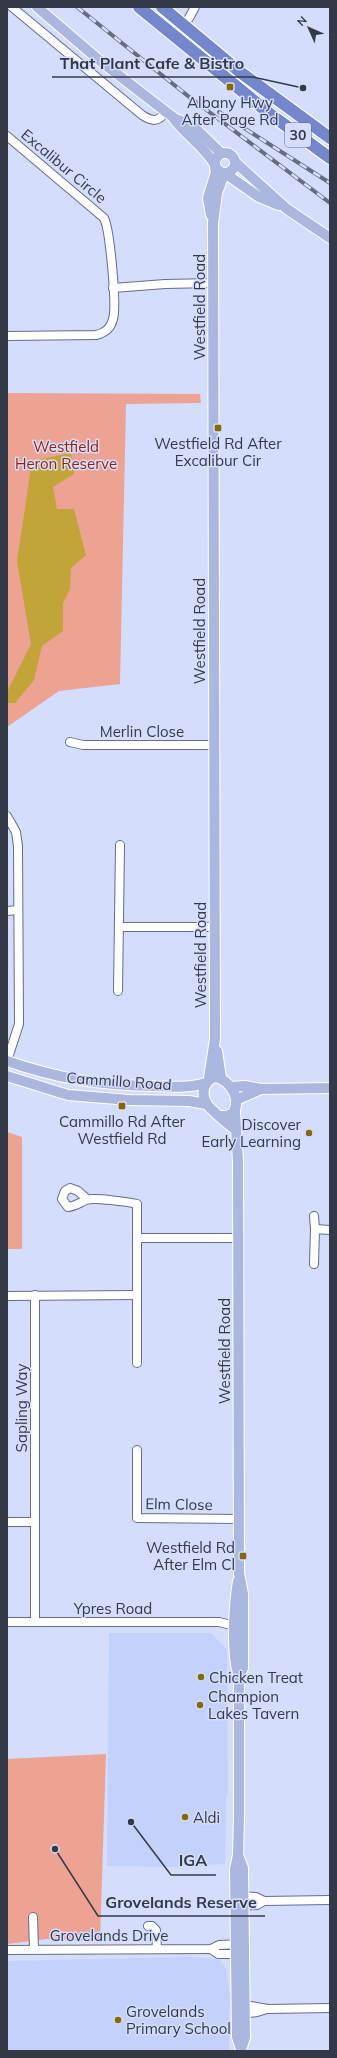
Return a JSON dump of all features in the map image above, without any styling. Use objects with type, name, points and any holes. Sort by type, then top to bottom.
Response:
[{"type":"highway","name":"30","points":[[139,7],[270,114],[328,154]]},
{"type":"highway","name":"30","points":[[162,7],[240,72],[330,138]]},
{"type":"main road","points":[[37,7],[99,60],[166,112],[174,118],[193,126],[221,153],[230,154],[235,162],[287,209],[328,237]]},
{"type":"main road","points":[[174,118],[181,128],[207,152],[220,172],[264,199],[287,209]]},
{"type":"main road","points":[[215,165],[216,157],[221,153]]},
{"type":"main road","points":[[225,174],[233,170],[235,162]]},
{"type":"main road","name":"Westfield Road","points":[[214,223],[208,198],[216,172],[215,165]]},
{"type":"main road","name":"Westfield Road","points":[[221,1078],[215,1039],[214,223],[217,193],[225,174]]},
{"type":"main road","name":"Westfield Road","points":[[208,1080],[215,1039]]},
{"type":"main road","name":"Cammillo Road","points":[[7,1061],[46,1074],[110,1085],[187,1087],[208,1080]]},
{"type":"main road","name":"Cammillo Road","points":[[7,1076],[68,1094],[129,1100],[189,1101],[206,1104]]},
{"type":"main road","points":[[221,1116],[229,1116],[235,1111],[236,1100],[232,1087],[216,1076],[208,1080],[204,1093],[206,1104],[221,1116],[228,1125],[235,1129]]},
{"type":"main road","points":[[232,1087],[245,1086],[261,1089],[330,1088]]},
{"type":"main road","points":[[236,1100],[261,1089]]},
{"type":"main road","name":"Westfield Road","points":[[235,1111],[238,1162],[239,1573],[243,1594],[239,1616],[243,1668],[239,1676],[238,1856],[243,1868],[239,1901],[239,1955],[241,2009],[245,2038],[241,2050]]},
{"type":"street","points":[[12,7],[142,115],[150,120],[156,121],[166,112]]},
{"type":"street","points":[[174,36],[184,25],[195,7]]},
{"type":"street","name":"Excalibur Circle","points":[[7,136],[104,218],[108,229],[113,288],[113,320],[109,328],[103,333],[91,336],[7,336]]},
{"type":"street","points":[[113,288],[165,284],[214,283]]},
{"type":"street","name":"Merlin Close","points":[[70,742],[83,745],[215,745]]},
{"type":"street","points":[[7,816],[18,839],[19,1024],[7,1061]]},
{"type":"street","points":[[118,991],[120,845]]},
{"type":"street","points":[[7,911],[18,910]]},
{"type":"street","points":[[120,927],[215,927]]},
{"type":"street","points":[[87,1199],[137,1204],[137,1363]]},
{"type":"street","points":[[314,1216],[314,1264]]},
{"type":"street","points":[[315,1230],[330,1230]]},
{"type":"street","points":[[137,1238],[238,1238]]},
{"type":"street","name":"Sapling Way","points":[[35,1622],[34,1522],[36,1295]]},
{"type":"street","points":[[7,1296],[137,1295]]},
{"type":"street","name":"Elm Close","points":[[137,1450],[137,1518],[239,1519]]},
{"type":"street","points":[[7,1522],[34,1522]]},
{"type":"street","name":"Ypres Road","points":[[219,1622],[239,1616]]},
{"type":"street","name":"Ypres Road","points":[[7,1622],[219,1622],[239,1627]]},
{"type":"street","points":[[239,1901],[256,1897],[264,1900],[330,1900]]},
{"type":"street","points":[[33,1917],[34,1948]]},
{"type":"street","points":[[148,1926],[152,1926],[156,1930],[157,1949]]},
{"type":"street","name":"Grovelands Drive","points":[[7,1950],[34,1948],[211,1949],[219,1945],[239,1944]]},
{"type":"street","name":"Grovelands Drive","points":[[211,1949],[218,1954],[239,1955]]},
{"type":"street","points":[[241,2009],[330,2008]]},
{"type":"shaded area","points":[[71,453],[74,474],[53,487],[57,509],[74,509],[86,555],[71,568],[70,589],[63,603],[63,631],[42,646],[34,680],[15,703],[7,703],[7,692],[31,644],[17,561],[32,461]]},
{"type":"shaded area","points":[[109,1633],[211,1633],[227,1650],[228,1791],[226,1800],[225,1864],[175,1867],[107,1866]]},
{"type":"shaded area","name":"Grovelands Primary School","points":[[190,1957],[220,1960],[226,1969],[230,1996],[229,2051],[7,2051],[7,1961]]},
{"type":"green space","name":"Westfield Heron Reserve","points":[[7,393],[200,394],[201,403],[126,404],[120,684],[59,691],[7,727]]},
{"type":"green space","points":[[7,1132],[22,1137],[22,1249],[7,1249]]},
{"type":"green space","points":[[106,1754],[100,1941],[47,1939],[7,1944],[7,1759]]},
{"type":"railway","points":[[77,7],[188,96],[330,203]]},
{"type":"railway","points":[[219,112],[330,183]]},
{"type":"place","name":"Albany Hwy After Page Rd","points":[[230,87]]},
{"type":"place","name":"That Plant Cafe & Bistro","points":[[303,88]]},
{"type":"place","name":"Westfield Rd After Excalibur Cir","points":[[218,428]]},
{"type":"place","name":"Cammillo Rd After Westfield Rd","points":[[122,1106]]},
{"type":"place","name":"Discover Early Learning","points":[[309,1133]]},
{"type":"place","name":"Westfield Rd After Elm Cl","points":[[243,1556]]},
{"type":"place","name":"Chicken Treat","points":[[201,1677]]},
{"type":"place","name":"Champion Lakes Tavern","points":[[200,1705]]},
{"type":"place","name":"Aldi","points":[[185,1817]]},
{"type":"place","name":"IGA","points":[[131,1822]]},
{"type":"place","name":"Grovelands Reserve","points":[[55,1849]]},
{"type":"place","name":"Grovelands Primary School","points":[[118,2020]]}]
